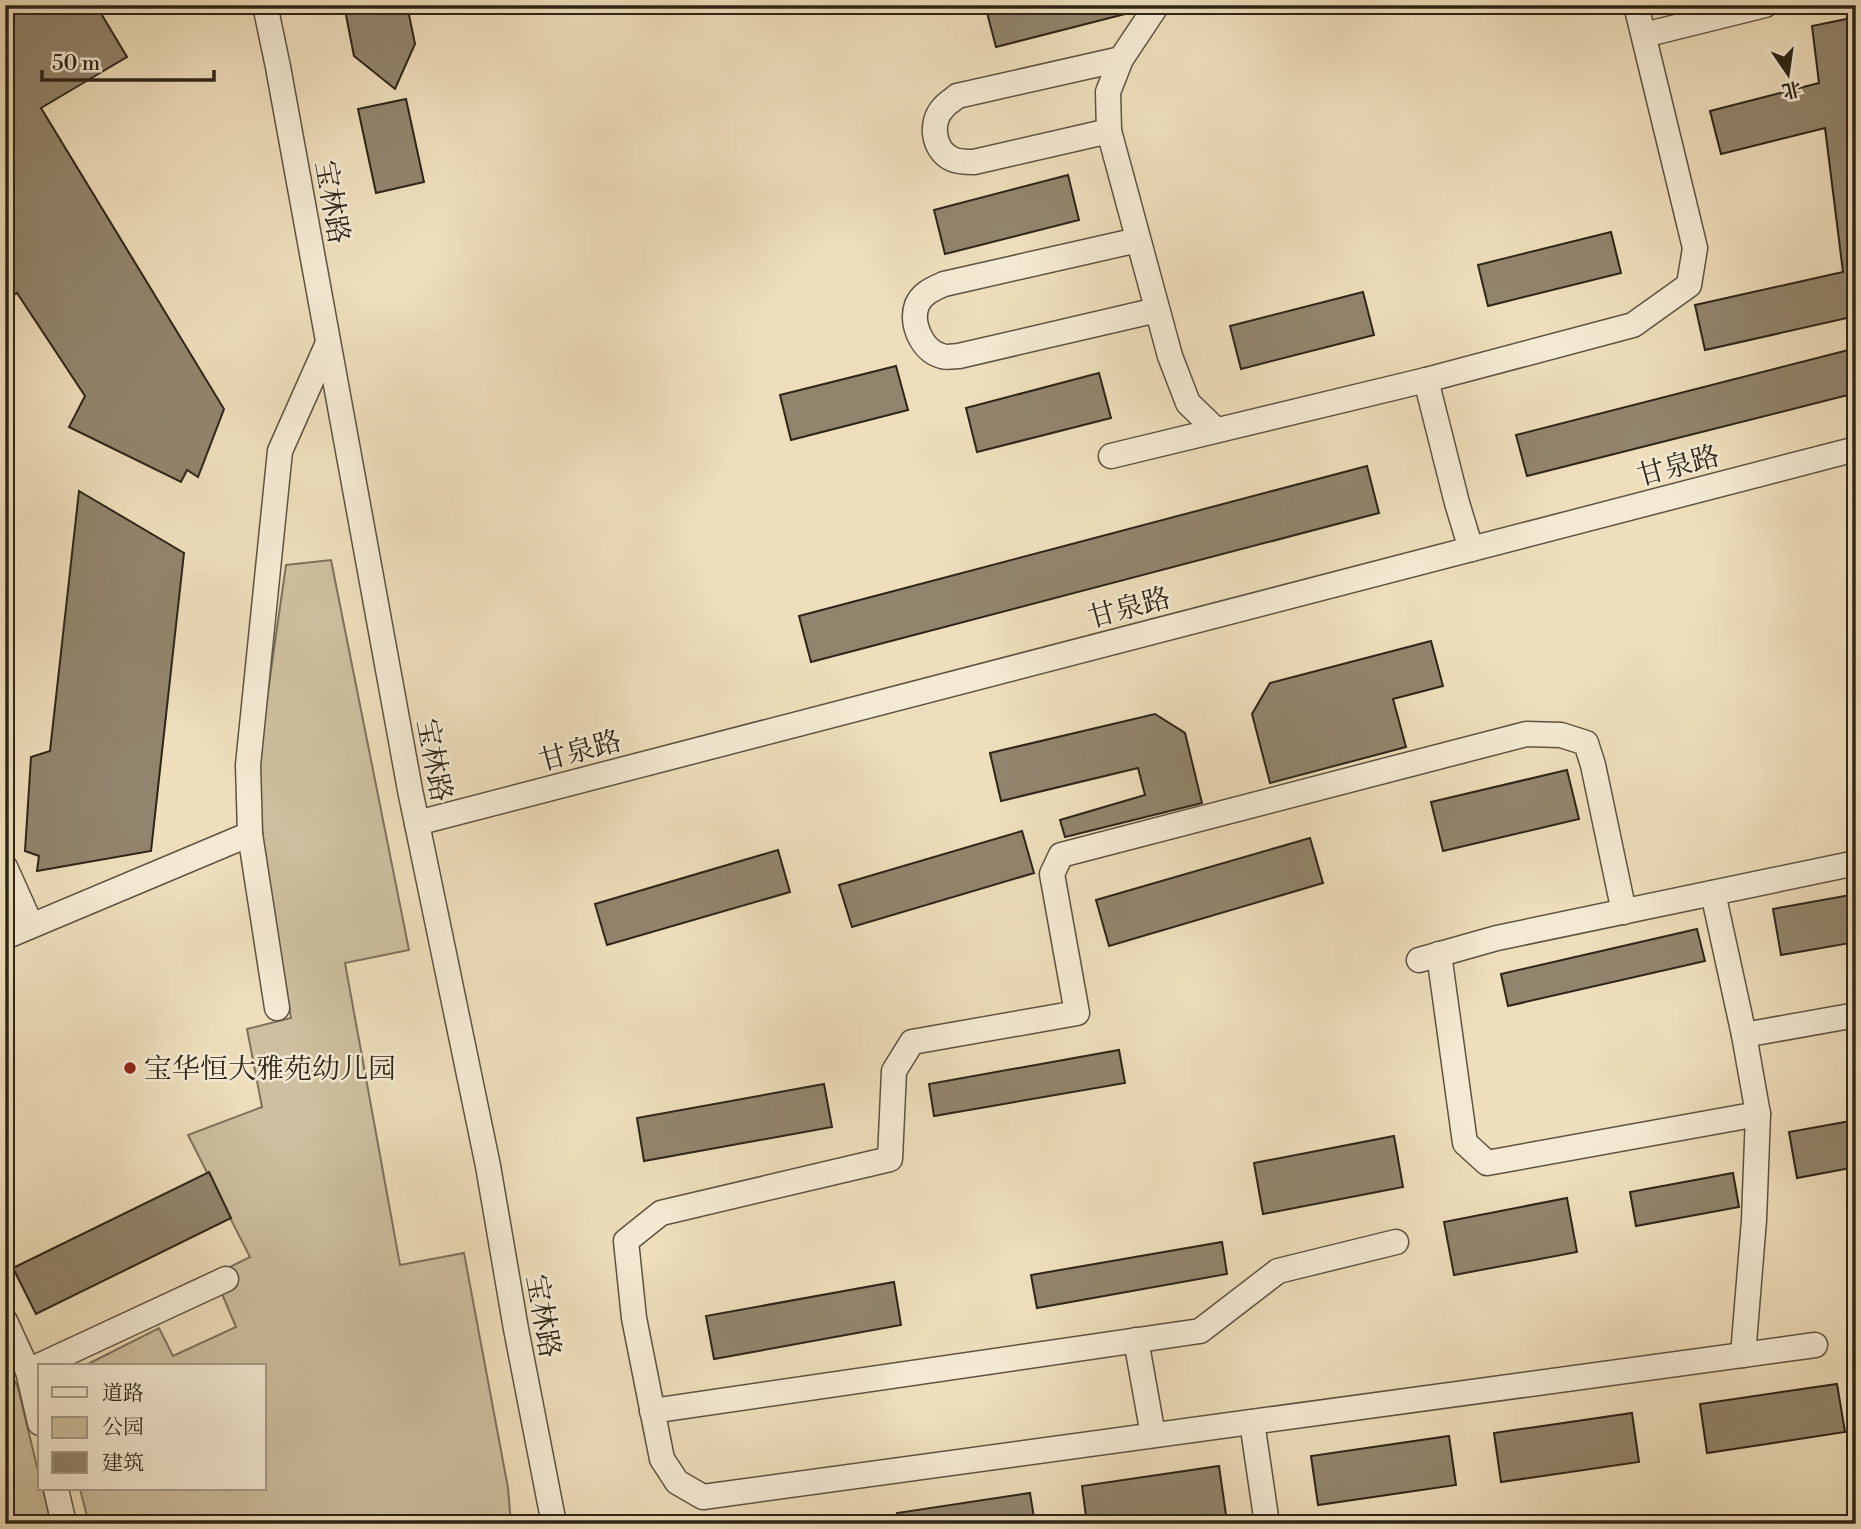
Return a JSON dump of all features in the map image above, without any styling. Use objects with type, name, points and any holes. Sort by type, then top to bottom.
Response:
[{"type":"street","name":"宝林路","points":[[265,5],[417,823],[488,1166],[554,1524]]},
{"type":"street","points":[[1157,5],[1121,59],[1108,92],[1109,131],[1170,356],[1188,403],[1216,430]]},
{"type":"street","points":[[1111,456],[1426,380],[1633,325],[1689,285],[1695,248],[1636,5]]},
{"type":"street","points":[[1644,35],[1765,5]]},
{"type":"street","points":[[1109,131],[974,162],[954,160],[941,151],[935,124],[942,108],[957,96],[1121,59]]},
{"type":"street","points":[[1138,240],[944,285],[927,292],[917,304],[915,319],[920,337],[927,348],[942,356],[959,356],[1157,310]]},
{"type":"street","points":[[277,1008],[250,834],[248,765],[280,451],[328,343]]},
{"type":"street","points":[[1426,380],[1471,549]]},
{"type":"street","name":"甘泉路","points":[[417,823],[1856,449]]},
{"type":"street","points":[[1623,912],[1593,765],[1586,743],[1562,735],[1526,734],[1061,855],[1052,874],[1077,1013],[912,1042],[894,1071],[890,1159],[661,1213],[626,1241],[634,1318],[662,1459],[677,1482],[703,1497],[1815,1345]]},
{"type":"street","points":[[5,937],[250,834]]},
{"type":"street","points":[[1758,1114],[1487,1163],[1465,1143],[1429,957],[1497,938],[1856,863]]},
{"type":"street","points":[[5,867],[31,925]]},
{"type":"street","points":[[1713,893],[1758,1114],[1754,1220],[1743,1355]]},
{"type":"street","points":[[1744,1035],[1856,1015]]},
{"type":"street","points":[[652,1411],[1200,1331],[1278,1271],[1396,1242]]},
{"type":"street","points":[[43,1364],[226,1279]]},
{"type":"street","points":[[5,1321],[28,1371],[38,1414]]},
{"type":"street","points":[[1136,1340],[1153,1436]]},
{"type":"street","points":[[28,1371],[38,1366]]},
{"type":"street","points":[[1252,1422],[1267,1524]]},
{"type":"street","points":[[56,1490],[64,1524]]},
{"type":"green space","points":[[331,560],[409,950],[345,963],[400,1265],[464,1253],[508,1488],[511,1524],[89,1524],[80,1490],[266,1490],[266,1364],[88,1364],[159,1328],[173,1356],[236,1327],[214,1275],[250,1257],[188,1135],[262,1107],[247,1029],[291,1018],[257,810],[260,747],[286,565]]},
{"type":"green space","points":[[5,1360],[18,1388],[38,1471],[38,1490],[43,1490],[51,1524],[5,1524]]},
{"type":"building","points":[[5,5],[96,5],[127,57],[41,108],[224,409],[198,477],[187,470],[181,482],[69,427],[85,396],[17,293],[5,301]]},
{"type":"building","points":[[344,5],[407,5],[415,44],[395,89],[354,56]]},
{"type":"building","points":[[985,5],[1132,5],[1133,12],[996,47]]},
{"type":"building","points":[[1856,17],[1856,316],[1705,350],[1695,305],[1843,272],[1825,128],[1721,154],[1710,111],[1819,83],[1812,26]]},
{"type":"building","points":[[406,99],[424,182],[376,193],[358,109]]},
{"type":"building","points":[[1068,175],[1079,220],[945,254],[934,210]]},
{"type":"building","points":[[1611,232],[1621,273],[1488,306],[1478,265]]},
{"type":"building","points":[[1363,292],[1374,335],[1241,369],[1230,326]]},
{"type":"building","points":[[1856,348],[1856,393],[1527,476],[1516,435]]},
{"type":"building","points":[[896,366],[908,410],[791,440],[780,395]]},
{"type":"building","points":[[1099,373],[1111,418],[977,452],[966,408]]},
{"type":"building","points":[[1367,466],[1379,513],[811,662],[799,616]]},
{"type":"building","points":[[79,491],[184,553],[151,851],[37,871],[39,856],[25,851],[31,757],[50,751]]},
{"type":"building","points":[[1431,641],[1443,686],[1393,699],[1406,747],[1270,783],[1252,714],[1270,683]]},
{"type":"building","points":[[1155,714],[1185,733],[1202,803],[1065,837],[1060,820],[1145,795],[1138,768],[1001,801],[990,753]]},
{"type":"building","points":[[1567,770],[1579,819],[1443,851],[1431,802]]},
{"type":"building","points":[[1022,831],[1034,873],[852,927],[839,885]]},
{"type":"building","points":[[1310,838],[1323,883],[1109,946],[1096,900]]},
{"type":"building","points":[[778,850],[790,892],[607,945],[595,904]]},
{"type":"building","points":[[1856,894],[1856,942],[1781,955],[1773,909]]},
{"type":"building","points":[[1697,929],[1705,961],[1508,1006],[1501,974]]},
{"type":"building","points":[[1119,1050],[1125,1083],[934,1116],[929,1084]]},
{"type":"building","points":[[824,1084],[832,1127],[644,1161],[637,1118]]},
{"type":"building","points":[[1856,1120],[1856,1167],[1797,1178],[1789,1132]]},
{"type":"building","points":[[1394,1136],[1403,1187],[1263,1214],[1254,1163]]},
{"type":"building","points":[[209,1172],[231,1218],[36,1314],[13,1268]]},
{"type":"building","points":[[1733,1173],[1739,1207],[1636,1226],[1630,1192]]},
{"type":"building","points":[[1567,1198],[1577,1252],[1454,1275],[1444,1222]]},
{"type":"building","points":[[1222,1242],[1227,1274],[1037,1308],[1031,1275]]},
{"type":"building","points":[[894,1282],[901,1325],[714,1359],[706,1316]]},
{"type":"building","points":[[1837,1384],[1845,1432],[1707,1453],[1700,1404]]},
{"type":"building","points":[[1632,1413],[1639,1462],[1501,1482],[1494,1433]]},
{"type":"building","points":[[1449,1436],[1456,1485],[1318,1505],[1311,1456]]},
{"type":"building","points":[[1219,1466],[1226,1515],[1166,1524],[1087,1524],[1082,1486]]},
{"type":"building","points":[[1030,1493],[1035,1524],[897,1524],[897,1513]]},
{"type":"place","name":"宝华恒大雅苑幼儿园","points":[[130,1068]]}]
